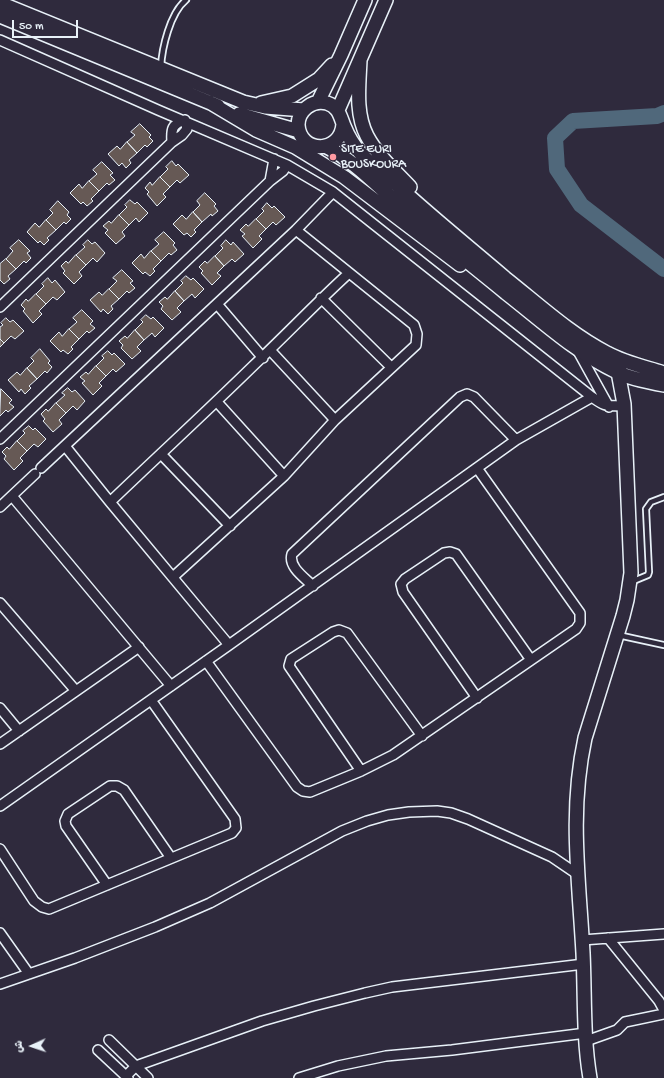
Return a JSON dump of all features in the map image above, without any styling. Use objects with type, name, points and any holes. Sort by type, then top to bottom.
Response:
[{"type":"main road","points":[[318,102],[366,0]]},
{"type":"main road","points":[[338,110],[386,0]]},
{"type":"main road","points":[[0,3],[243,102],[254,105],[304,110]]},
{"type":"main road","points":[[0,16],[235,113],[286,126],[299,131]]},
{"type":"main road","points":[[254,105],[292,96],[319,79],[341,55]]},
{"type":"main road","points":[[360,60],[358,100],[360,114],[366,134],[372,145],[417,194],[470,238],[485,261]]},
{"type":"main road","points":[[209,102],[256,130],[295,147],[338,173],[450,258],[486,283],[502,290]]},
{"type":"main road","points":[[318,102],[328,103],[338,110],[342,117],[343,124],[339,137],[333,143],[325,146],[309,144],[299,131],[299,120],[304,110],[309,105],[318,102]]},
{"type":"main road","points":[[343,124],[353,144],[361,153],[448,231],[562,324],[607,354],[635,378],[664,385]]},
{"type":"main road","points":[[325,146],[353,164],[404,209],[502,290],[576,348],[620,366],[639,366],[664,373]]},
{"type":"main road","points":[[590,1078],[586,1037],[584,964],[575,836],[576,798],[581,759],[591,718],[617,635],[627,600],[630,583],[631,564],[624,405],[620,366]]},
{"type":"main road","points":[[624,405],[639,366]]},
{"type":"street","points":[[0,40],[274,158],[287,165],[333,192],[603,405],[609,407],[624,405]]},
{"type":"street","points":[[0,307],[172,142],[182,135],[187,129],[184,120]]},
{"type":"street","points":[[270,181],[274,158]]},
{"type":"street","points":[[0,439],[270,181],[283,171],[287,165]]},
{"type":"street","points":[[0,507],[218,304],[296,230],[333,192]]},
{"type":"street","points":[[173,578],[284,476],[335,420],[416,345],[417,334],[414,325],[296,230]]},
{"type":"street","points":[[110,502],[263,358],[321,298],[349,273]]},
{"type":"street","points":[[321,298],[391,367]]},
{"type":"street","points":[[218,304],[263,358]]},
{"type":"street","points":[[576,348],[609,407]]},
{"type":"street","points":[[270,350],[335,420]]},
{"type":"street","points":[[313,586],[293,565],[291,560],[292,554],[460,397],[467,394],[474,397],[516,440]]},
{"type":"street","points":[[0,806],[313,586],[516,440],[592,397]]},
{"type":"street","points":[[217,402],[284,476]]},
{"type":"street","points":[[65,446],[229,645]]},
{"type":"street","points":[[161,454],[230,526]]},
{"type":"street","points":[[206,661],[300,790],[310,792],[361,771],[393,755],[576,630],[580,623],[580,614],[477,468]]},
{"type":"street","points":[[12,496],[171,686]]},
{"type":"street","points":[[477,698],[403,592],[401,584],[404,579],[442,554],[450,552],[456,554],[531,660]]},
{"type":"street","points":[[0,603],[76,691]]},
{"type":"street","points":[[361,771],[289,666],[291,659],[333,632],[339,630],[347,633],[422,736]]},
{"type":"street","points":[[0,744],[139,647]]},
{"type":"street","points":[[0,849],[34,902],[49,909],[232,833],[236,828],[236,822],[151,700]]},
{"type":"street","points":[[0,708],[19,731]]},
{"type":"street","points":[[107,885],[66,826],[65,820],[68,814],[110,786],[117,786],[124,790],[171,858]]},
{"type":"street","points":[[0,984],[156,927],[210,903],[342,831],[367,821],[388,815],[409,812],[437,811],[451,813],[552,856],[577,874]]},
{"type":"street","points":[[0,933],[29,974]]},
{"type":"street","points":[[582,940],[664,934]]},
{"type":"street","points":[[608,938],[659,1000],[664,1010]]},
{"type":"street","points":[[98,1050],[127,1077],[136,1066],[262,1021],[359,994],[392,988],[584,964]]},
{"type":"street","points":[[304,1077],[353,1062],[386,1056],[586,1037],[616,1030],[625,1022],[664,1014]]},
{"type":"street","points":[[109,1040],[148,1078]]},
{"type":"lane","points":[[161,69],[163,49],[168,30],[177,11],[186,0]]},
{"type":"lane","points":[[630,583],[648,575],[646,509],[651,502],[664,497]]},
{"type":"lane","points":[[617,635],[664,645]]},
{"type":"building","points":[[140,124],[151,135],[149,137],[153,141],[147,147],[145,145],[137,153],[127,142],[135,135],[131,132]]},
{"type":"building","points":[[127,142],[137,153],[129,160],[131,163],[126,168],[122,163],[119,166],[108,154],[117,146],[120,149]]},
{"type":"building","points":[[172,161],[176,166],[178,164],[189,175],[180,183],[177,180],[170,187],[160,177],[168,169],[166,167]]},
{"type":"building","points":[[102,162],[113,173],[110,175],[115,180],[109,185],[107,183],[99,191],[89,181],[97,174],[93,170]]},
{"type":"building","points":[[160,177],[170,187],[163,194],[166,197],[157,206],[147,194],[149,192],[145,188],[150,182],[152,185]]},
{"type":"building","points":[[89,181],[99,191],[91,199],[93,201],[87,206],[83,202],[81,204],[70,193],[79,184],[82,188]]},
{"type":"building","points":[[205,193],[216,204],[214,206],[218,211],[212,216],[211,214],[202,222],[193,212],[200,205],[197,201]]},
{"type":"building","points":[[130,200],[135,204],[137,202],[148,213],[139,222],[136,218],[129,225],[119,215],[127,207],[125,205]]},
{"type":"building","points":[[58,201],[69,212],[67,215],[71,219],[66,224],[64,222],[56,230],[46,220],[53,213],[50,210]]},
{"type":"building","points":[[267,203],[272,208],[274,206],[285,217],[276,225],[273,222],[266,229],[256,219],[264,211],[262,209]]},
{"type":"building","points":[[193,212],[202,222],[194,230],[196,232],[191,237],[187,233],[184,235],[173,224],[182,215],[186,219]]},
{"type":"building","points":[[119,215],[129,225],[122,232],[125,236],[116,244],[105,233],[108,230],[103,226],[109,221],[111,223]]},
{"type":"building","points":[[256,219],[266,229],[259,236],[262,239],[253,248],[242,236],[245,234],[240,230],[246,224],[248,226]]},
{"type":"building","points":[[46,220],[56,230],[47,238],[49,240],[44,245],[40,241],[38,243],[27,232],[35,223],[39,227]]},
{"type":"building","points":[[164,232],[175,243],[173,245],[177,250],[171,255],[169,253],[161,261],[151,251],[159,244],[155,240]]},
{"type":"building","points":[[19,240],[30,251],[27,253],[31,258],[26,263],[24,261],[16,269],[6,259],[13,251],[10,248]]},
{"type":"building","points":[[88,240],[92,244],[95,242],[105,253],[97,262],[93,258],[86,265],[76,255],[85,247],[83,245]]},
{"type":"building","points":[[226,240],[231,245],[233,242],[244,254],[235,262],[232,259],[224,266],[215,256],[223,248],[221,246]]},
{"type":"building","points":[[151,251],[161,261],[153,269],[155,271],[150,276],[145,272],[143,274],[132,263],[141,254],[144,258]]},
{"type":"building","points":[[76,255],[86,265],[79,272],[82,276],[74,284],[63,273],[65,271],[61,266],[66,261],[68,263]]},
{"type":"building","points":[[215,256],[224,266],[217,273],[221,276],[212,285],[201,273],[203,271],[199,267],[205,261],[207,263]]},
{"type":"building","points":[[6,259],[16,269],[8,276],[10,279],[4,284],[0,280],[0,264]]},
{"type":"building","points":[[122,270],[133,281],[130,283],[135,288],[129,293],[127,291],[119,299],[109,289],[117,281],[113,278]]},
{"type":"building","points":[[186,276],[191,280],[193,278],[204,289],[195,298],[192,294],[184,301],[175,291],[183,283],[181,281]]},
{"type":"building","points":[[48,278],[52,283],[55,280],[65,292],[57,300],[53,297],[46,304],[36,294],[44,286],[42,284]]},
{"type":"building","points":[[109,289],[119,299],[111,306],[113,309],[108,314],[103,309],[101,312],[90,300],[99,292],[102,295]]},
{"type":"building","points":[[175,291],[184,301],[177,308],[181,312],[172,320],[161,309],[163,306],[159,302],[165,297],[167,299]]},
{"type":"building","points":[[36,294],[46,304],[39,311],[42,314],[33,323],[23,311],[25,309],[21,305],[26,299],[28,301]]},
{"type":"building","points":[[82,310],[93,321],[90,324],[95,328],[89,333],[87,331],[79,339],[69,329],[77,322],[73,318]]},
{"type":"building","points":[[146,315],[151,319],[153,317],[164,328],[155,337],[152,333],[144,340],[135,330],[143,322],[141,320]]},
{"type":"building","points":[[6,318],[10,322],[13,320],[24,331],[15,339],[11,336],[4,343],[0,339],[0,327],[3,325],[1,323]]},
{"type":"building","points":[[69,329],[79,339],[71,347],[73,349],[68,354],[63,350],[61,352],[50,341],[59,332],[62,336]]},
{"type":"building","points":[[135,330],[144,340],[137,347],[141,351],[132,359],[121,348],[123,345],[119,341],[125,336],[127,338]]},
{"type":"building","points":[[0,339],[4,343],[0,347]]},
{"type":"building","points":[[40,349],[50,361],[48,363],[52,367],[47,373],[45,371],[37,379],[27,368],[34,361],[31,358]]},
{"type":"building","points":[[108,351],[112,355],[114,353],[125,364],[116,372],[113,369],[106,376],[96,366],[104,358],[102,356]]},
{"type":"building","points":[[96,366],[106,376],[99,383],[102,386],[93,395],[82,383],[85,381],[80,377],[86,372],[88,374]]},
{"type":"building","points":[[27,368],[37,379],[29,386],[31,388],[25,394],[21,389],[19,392],[8,380],[17,372],[20,375]]},
{"type":"building","points":[[68,388],[72,392],[75,390],[85,401],[77,410],[73,406],[66,413],[56,403],[65,395],[62,393]]},
{"type":"building","points":[[1,389],[12,400],[9,403],[14,407],[8,412],[6,410],[0,416]]},
{"type":"building","points":[[56,403],[66,413],[59,420],[62,424],[53,432],[43,421],[45,419],[41,414],[46,409],[48,411]]},
{"type":"building","points":[[29,426],[33,430],[35,428],[46,439],[38,447],[34,444],[27,451],[17,441],[25,433],[23,431]]},
{"type":"building","points":[[17,441],[27,451],[20,458],[23,461],[14,470],[4,459],[6,456],[2,452],[7,447],[9,449]]},
{"type":"waterway","points":[[664,113],[657,116],[573,121],[555,138],[557,169],[581,205],[664,269]]},
{"type":"place","name":"SITE EURI BOUSKOURA","points":[[333,157]]}]
